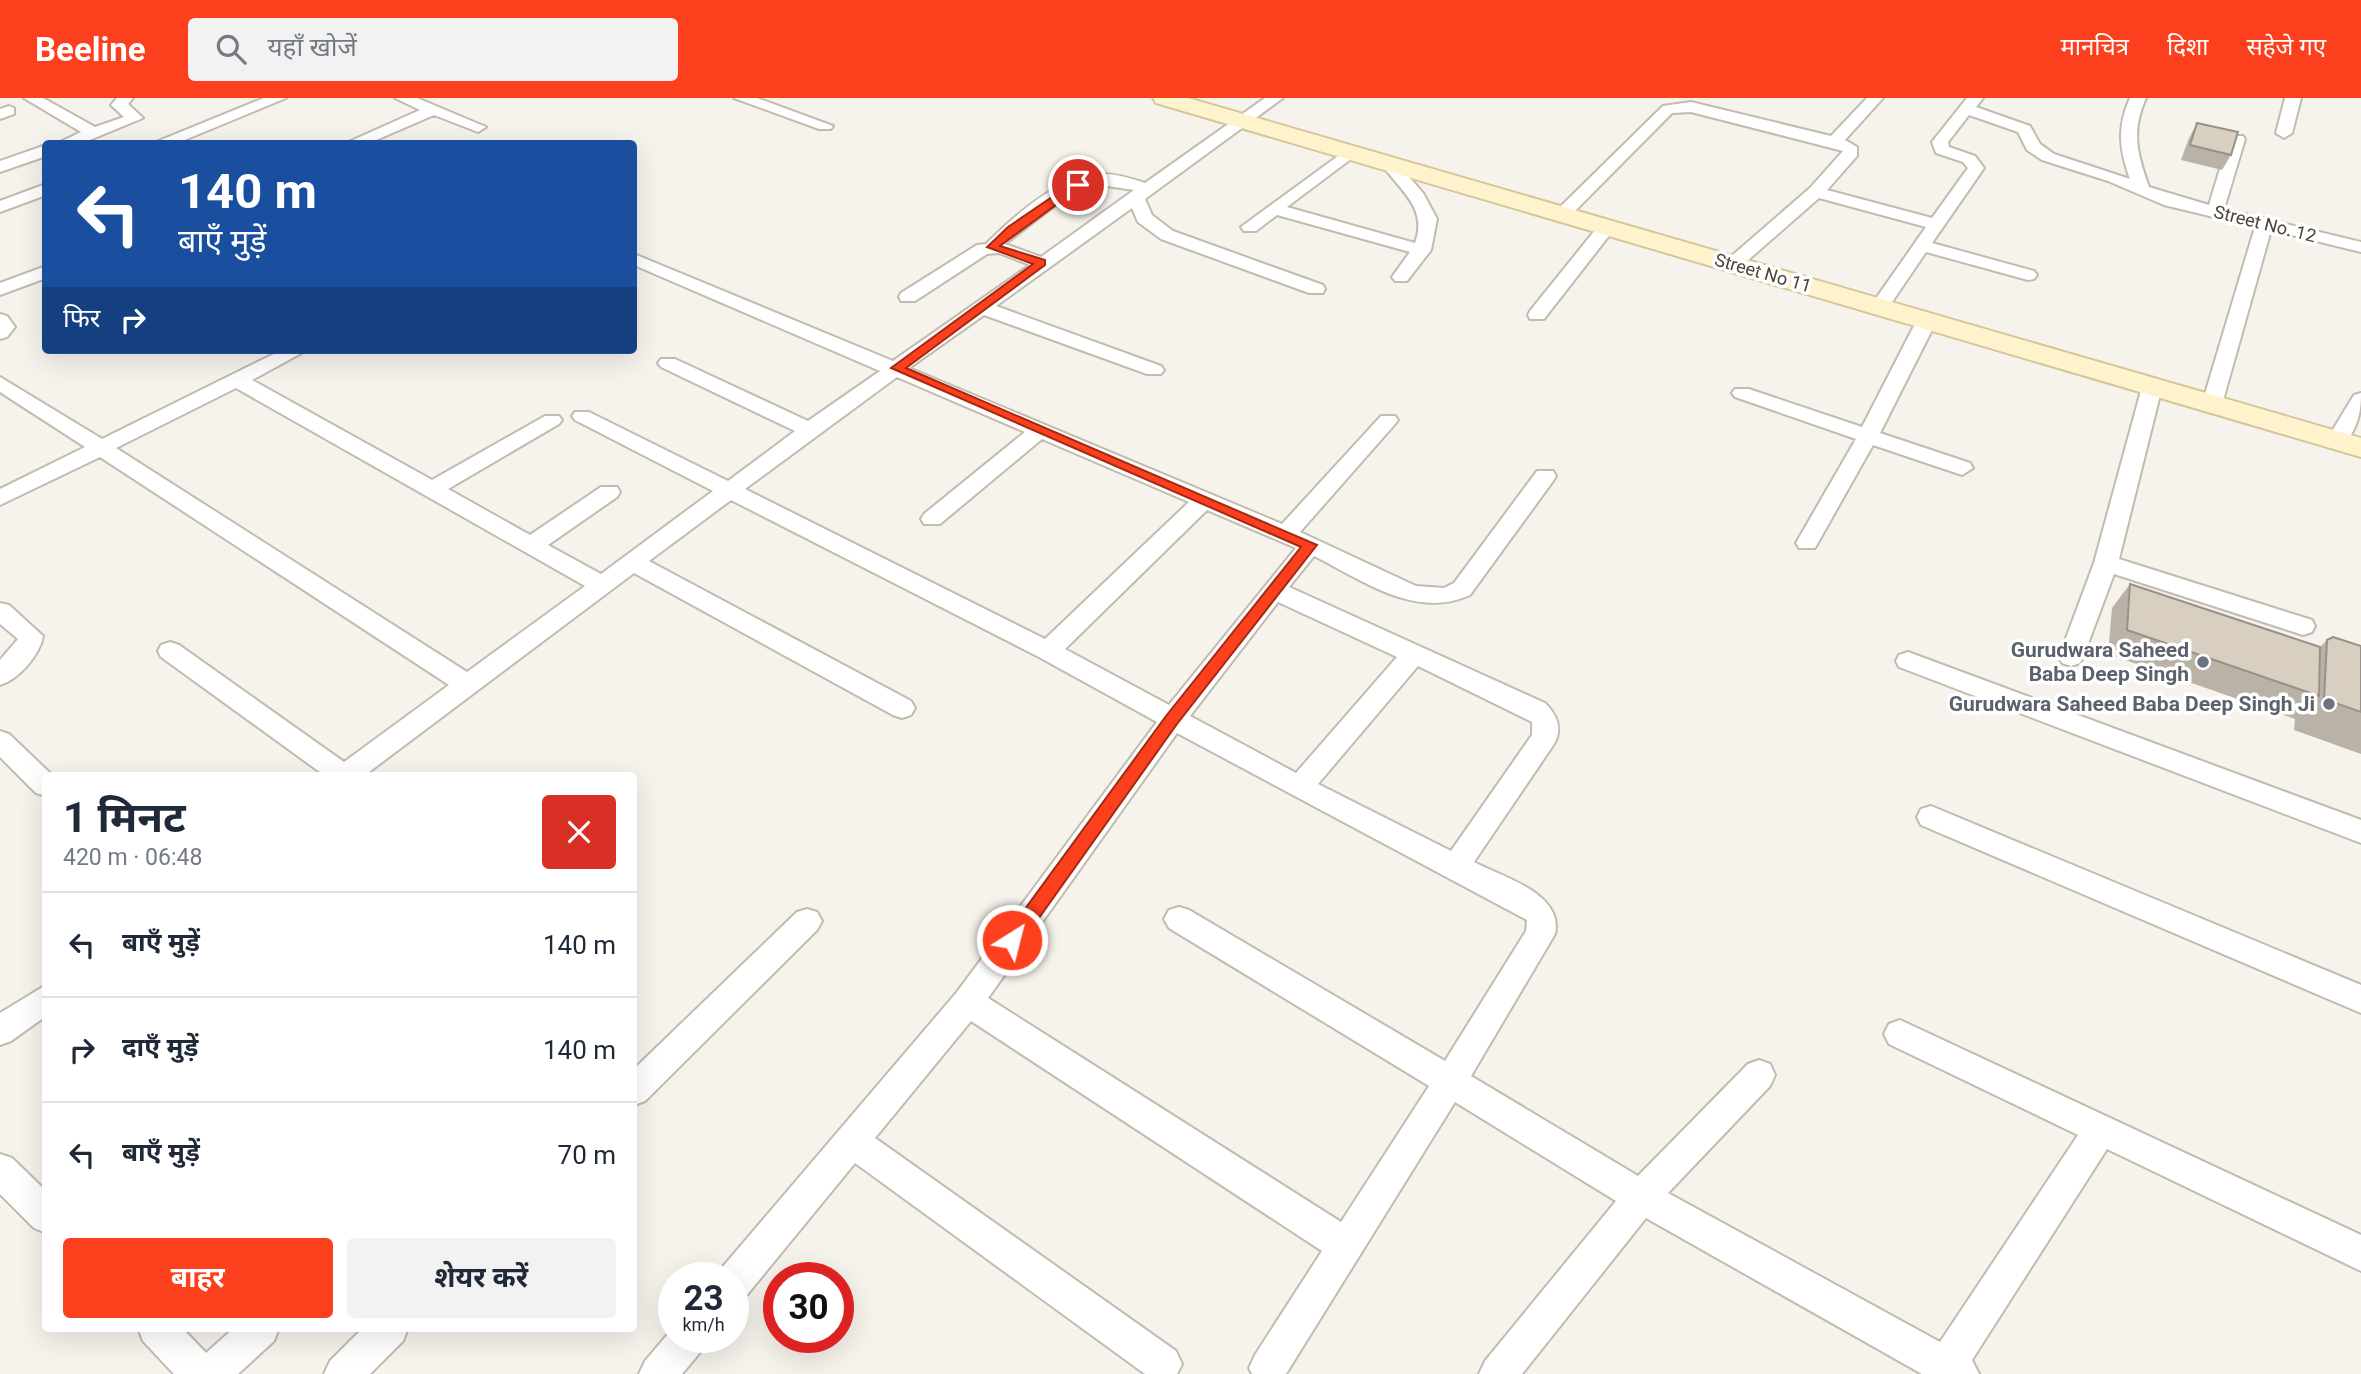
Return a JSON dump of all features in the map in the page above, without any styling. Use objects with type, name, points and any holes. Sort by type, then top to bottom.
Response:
[{"type":"street","points":[[32,98],[94,133]]},
{"type":"street","points":[[125,98],[119,105],[170,140]]},
{"type":"street","points":[[178,140],[278,98]]},
{"type":"street","points":[[403,98],[478,127]]},
{"type":"street","points":[[743,98],[825,126]]},
{"type":"street","name":"Street No 11","points":[[1164,98],[2349,445]]},
{"type":"street","points":[[349,772],[731,492],[810,430],[1275,98]]},
{"type":"street","points":[[2138,98],[2127,120],[2126,132],[2128,152],[2141,188]]},
{"type":"street","points":[[2284,133],[2293,98]]},
{"type":"street","points":[[1835,141],[1871,99]]},
{"type":"street","points":[[1562,214],[1668,109],[1704,103],[1835,141],[1851,150],[1816,191],[1733,264]]},
{"type":"street","points":[[1880,307],[1976,168],[1969,159],[1948,154],[1940,146],[1940,142],[1971,103]]},
{"type":"street","name":"Street No. 12","points":[[1971,103],[2024,129],[2033,147],[2048,157],[2141,188],[2169,201],[2361,247]]},
{"type":"street","points":[[362,140],[434,110]]},
{"type":"street","points":[[75,140],[135,118]]},
{"type":"street","points":[[2215,212],[2236,139]]},
{"type":"street","points":[[0,167],[42,151]]},
{"type":"street","points":[[1250,227],[1349,153]]},
{"type":"street","points":[[1391,166],[1424,205],[1430,219],[1430,234],[1422,250],[1401,277]]},
{"type":"street","points":[[908,297],[975,253],[992,247],[1012,229],[1087,180],[1112,181],[1140,192]]},
{"type":"street","points":[[0,207],[42,191]]},
{"type":"street","points":[[1816,191],[1937,225]]},
{"type":"street","points":[[1140,192],[1144,218],[1167,236],[1316,289]]},
{"type":"street","points":[[1274,209],[1422,250]]},
{"type":"street","points":[[2212,404],[2263,223]]},
{"type":"street","points":[[1537,315],[1606,228]]},
{"type":"street","points":[[1923,246],[2028,275]]},
{"type":"street","points":[[992,247],[1042,263]]},
{"type":"street","points":[[637,260],[897,368],[1297,540],[1412,593],[1447,596],[1462,589],[1545,476]]},
{"type":"street","points":[[0,289],[42,273]]},
{"type":"street","points":[[981,307],[1154,370]]},
{"type":"street","points":[[0,320],[5,327],[0,333]]},
{"type":"street","points":[[1807,543],[1868,436],[1926,322]]},
{"type":"street","points":[[0,498],[290,354]]},
{"type":"street","points":[[668,363],[810,430]]},
{"type":"street","points":[[236,380],[602,585]]},
{"type":"street","points":[[0,383],[467,684]]},
{"type":"street","points":[[2071,657],[2106,563],[2152,387]]},
{"type":"street","points":[[1742,393],[1962,468]]},
{"type":"street","points":[[2349,445],[2361,399]]},
{"type":"street","points":[[582,416],[1048,651],[1299,787],[1531,905],[1540,913],[1543,923],[1540,934],[1268,1368]]},
{"type":"street","points":[[433,489],[552,420]]},
{"type":"street","points":[[749,1264],[968,1002],[1172,720],[1274,590],[1297,540],[1388,420]]},
{"type":"street","points":[[932,519],[1040,430]]},
{"type":"street","points":[[531,545],[609,492]]},
{"type":"street","points":[[1048,651],[1204,500]]},
{"type":"street","points":[[634,563],[902,708]]},
{"type":"street","points":[[2106,563],[2303,625]]},
{"type":"street","points":[[1274,590],[1412,656],[1536,710],[1545,719],[1545,737],[1455,867]]},
{"type":"street","points":[[0,611],[31,636],[29,646],[0,676]]},
{"type":"street","points":[[170,651],[341,772]]},
{"type":"street","points":[[1299,787],[1412,656]]},
{"type":"street","points":[[1908,661],[2361,832]]},
{"type":"street","points":[[0,741],[42,782]]},
{"type":"street","points":[[1931,817],[2361,999]]},
{"type":"street","points":[[1179,919],[1640,1197],[1949,1371],[2101,1129]]},
{"type":"street","points":[[637,1087],[807,921]]},
{"type":"street","points":[[0,1031],[42,1001]]},
{"type":"street","points":[[968,1002],[1345,1245]]},
{"type":"street","points":[[1900,1034],[2361,1253]]},
{"type":"street","points":[[1499,1374],[1640,1197],[1759,1075]]},
{"type":"street","points":[[852,1140],[1163,1364]]},
{"type":"street","points":[[0,1170],[42,1212]]},
{"type":"street","points":[[160,1332],[201,1374]]},
{"type":"street","points":[[211,1374],[257,1332]]},
{"type":"street","points":[[343,1374],[386,1332]]},
{"type":"street","points":[[658,1374],[676,1353]]},
{"type":"building","points":[[2197,123],[2238,132],[2231,155],[2190,145]]},
{"type":"building","points":[[2130,584],[2320,647],[2319,696],[2127,630]]},
{"type":"building","points":[[2333,637],[2361,646],[2361,712],[2324,699],[2327,640]]},
{"type":"place","name":"Gurudwara Saheed Baba Deep Singh","points":[[2203,662]]},
{"type":"place","name":"Gurudwara Saheed Baba Deep Singh Ji","points":[[2329,704]]},
{"type":"route","points":[[1012,940],[1172,720],[1310,545],[897,368],[1042,263],[992,247],[1012,229],[1078,185]]}]
